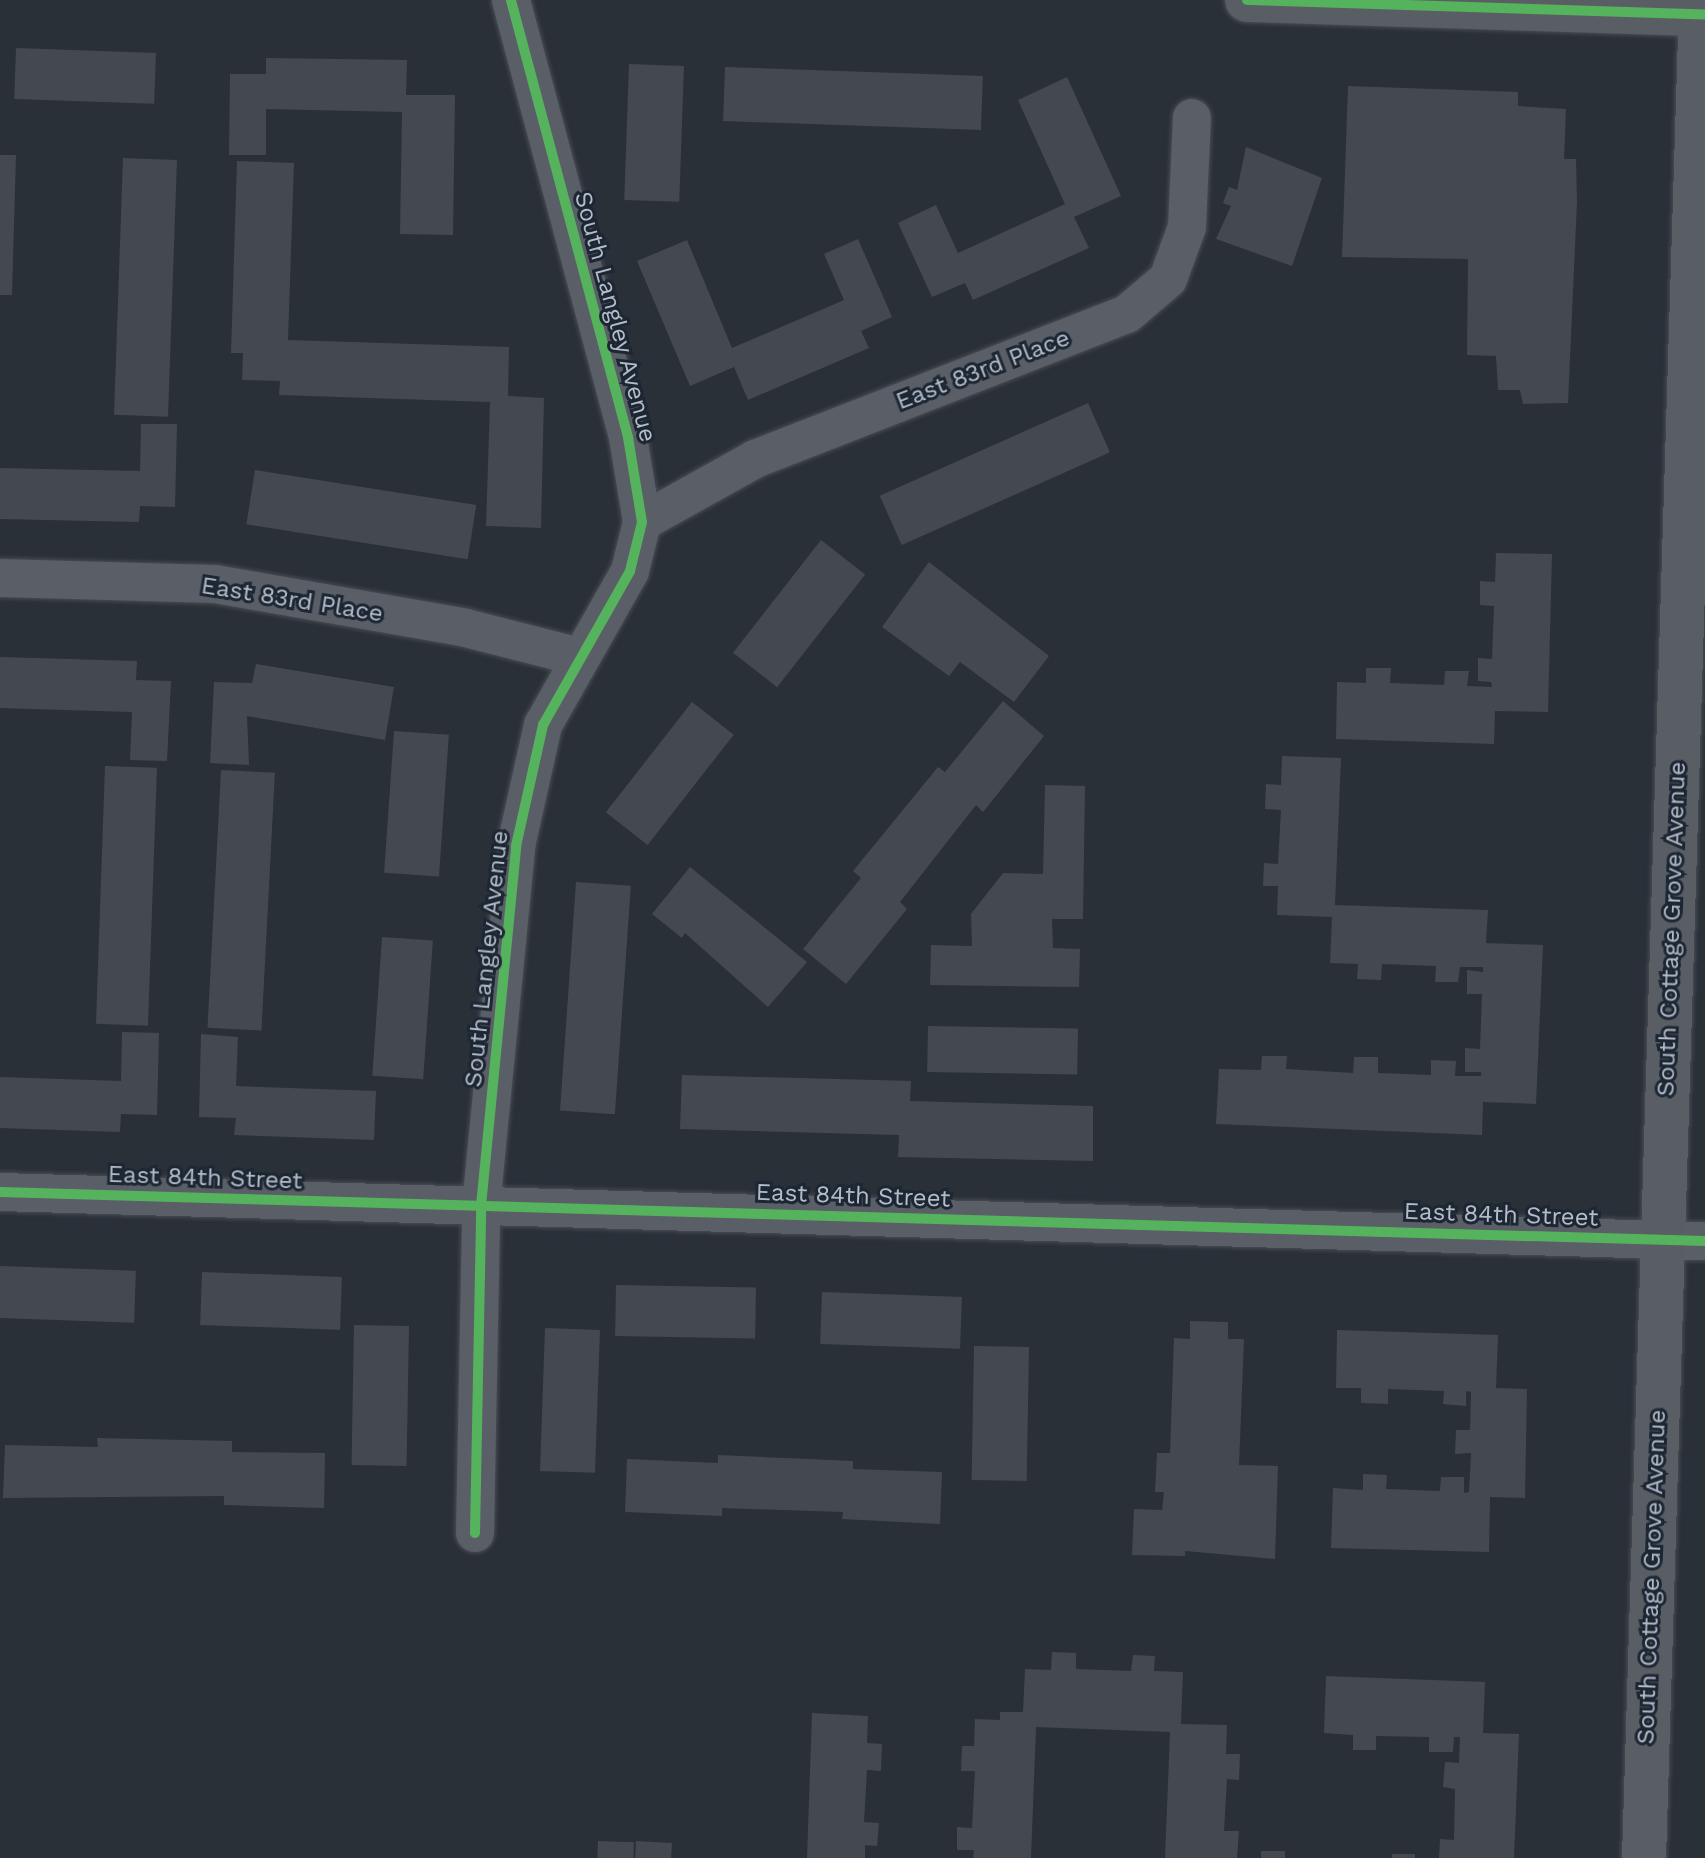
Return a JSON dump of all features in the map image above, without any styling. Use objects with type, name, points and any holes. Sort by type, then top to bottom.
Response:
[{"type":"main road","points":[[1247,0],[1702,9]]},
{"type":"main road","name":"South Cottage Grove Avenue","points":[[1644,1858],[1702,9]]},
{"type":"street","name":"South Langley Avenue","points":[[475,1533],[481,1206],[516,846],[543,725],[630,571],[642,522],[628,437],[511,0]]},
{"type":"street","name":"East 83rd Place","points":[[642,522],[755,459],[1127,314],[1168,279],[1187,227],[1192,118]]},
{"type":"street","name":"East 83rd Place","points":[[0,578],[215,584],[466,628],[580,657]]},
{"type":"street","name":"East 84th Street","points":[[0,1192],[1705,1241]]},
{"type":"building","points":[[16,48],[156,53],[154,104],[14,99]]},
{"type":"building","points":[[266,58],[407,60],[406,95],[455,95],[453,235],[400,234],[402,112],[266,109],[266,155],[229,155],[230,74],[266,74]]},
{"type":"building","points":[[629,64],[684,66],[679,202],[624,200]]},
{"type":"building","points":[[725,67],[983,76],[981,130],[723,121]]},
{"type":"building","points":[[1067,77],[1121,196],[1074,217],[1089,248],[973,300],[965,283],[932,297],[898,223],[936,205],[958,253],[1065,204],[1018,100]]},
{"type":"building","points":[[1348,86],[1518,92],[1518,106],[1566,109],[1564,159],[1576,159],[1577,202],[1568,403],[1523,404],[1520,390],[1498,390],[1496,356],[1467,355],[1468,259],[1342,257]]},
{"type":"building","points":[[1246,147],[1322,178],[1292,266],[1216,239],[1231,206],[1223,203],[1229,187],[1237,190]]},
{"type":"building","points":[[0,155],[16,155],[12,295],[0,295]]},
{"type":"building","points":[[123,158],[177,160],[168,417],[114,415]]},
{"type":"building","points":[[237,161],[294,163],[288,340],[509,347],[508,396],[544,398],[541,528],[486,526],[490,402],[279,395],[280,381],[242,380],[243,353],[231,353]]},
{"type":"building","points":[[858,239],[892,317],[861,331],[869,348],[748,400],[734,367],[690,386],[637,261],[687,240],[732,348],[844,300],[824,254]]},
{"type":"building","points":[[1088,403],[1110,452],[902,545],[880,496]]},
{"type":"building","points":[[141,424],[177,424],[175,507],[140,506],[139,522],[0,519],[0,468],[140,471]]},
{"type":"building","points":[[255,470],[476,505],[468,559],[246,524]]},
{"type":"building","points":[[821,540],[865,574],[777,687],[733,653]]},
{"type":"building","points":[[1496,553],[1552,554],[1548,712],[1495,711],[1494,744],[1336,739],[1337,682],[1366,683],[1366,668],[1391,668],[1390,683],[1444,685],[1445,671],[1469,671],[1467,686],[1492,687],[1491,682],[1478,681],[1478,658],[1492,659],[1494,606],[1480,605],[1480,581],[1495,582]]},
{"type":"building","points":[[929,562],[1049,656],[1014,702],[960,662],[949,676],[882,627]]},
{"type":"building","points":[[0,657],[137,661],[136,680],[171,681],[167,761],[130,760],[132,712],[0,708]]},
{"type":"building","points":[[256,664],[394,687],[385,740],[247,716],[249,765],[210,763],[214,682],[252,683]]},
{"type":"building","points":[[1003,701],[1044,736],[983,812],[976,805],[900,902],[907,909],[846,984],[803,949],[861,878],[853,871],[938,767],[945,772]]},
{"type":"building","points":[[692,702],[734,735],[648,845],[606,812]]},
{"type":"building","points":[[394,731],[449,735],[439,876],[384,873]]},
{"type":"building","points":[[1282,756],[1341,758],[1335,905],[1488,910],[1486,943],[1543,945],[1536,1104],[1483,1102],[1482,1135],[1216,1124],[1219,1069],[1261,1070],[1262,1056],[1287,1056],[1286,1069],[1353,1073],[1354,1057],[1378,1057],[1378,1073],[1431,1075],[1431,1060],[1456,1061],[1455,1076],[1481,1076],[1481,1072],[1465,1072],[1465,1048],[1480,1049],[1482,994],[1467,994],[1467,970],[1483,972],[1483,967],[1460,967],[1458,982],[1435,982],[1436,966],[1382,964],[1381,980],[1357,979],[1358,964],[1330,963],[1332,917],[1277,915],[1278,886],[1263,886],[1264,863],[1278,864],[1281,810],[1265,809],[1266,784],[1281,785]]},
{"type":"building","points":[[105,766],[157,768],[148,1026],[96,1024]]},
{"type":"building","points":[[221,770],[275,773],[261,1030],[207,1028]]},
{"type":"building","points":[[1045,785],[1085,786],[1083,919],[1052,919],[1053,948],[1080,949],[1079,987],[930,985],[931,945],[972,946],[971,914],[1003,873],[1043,874]]},
{"type":"building","points":[[690,867],[807,962],[768,1007],[685,933],[682,938],[652,914]]},
{"type":"building","points":[[576,882],[631,886],[615,1114],[560,1110]]},
{"type":"building","points":[[382,937],[433,941],[423,1079],[372,1076]]},
{"type":"building","points":[[928,1026],[1078,1029],[1077,1075],[927,1072]]},
{"type":"building","points":[[122,1032],[159,1033],[157,1115],[121,1114],[120,1132],[0,1128],[0,1077],[121,1081]]},
{"type":"building","points":[[201,1034],[238,1037],[236,1086],[376,1091],[374,1140],[234,1135],[236,1118],[199,1117]]},
{"type":"building","points":[[682,1075],[911,1081],[910,1101],[1093,1106],[1093,1161],[898,1157],[899,1135],[680,1129]]},
{"type":"building","points":[[0,1266],[136,1271],[134,1323],[0,1318]]},
{"type":"building","points":[[202,1272],[342,1277],[340,1330],[200,1325]]},
{"type":"building","points":[[616,1285],[756,1287],[755,1338],[615,1336]]},
{"type":"building","points":[[822,1292],[962,1297],[960,1349],[820,1344]]},
{"type":"building","points":[[1190,1321],[1228,1322],[1228,1339],[1244,1339],[1239,1465],[1278,1466],[1275,1559],[1185,1551],[1185,1556],[1132,1555],[1134,1509],[1162,1510],[1164,1492],[1155,1492],[1157,1453],[1170,1453],[1174,1338],[1190,1339]]},
{"type":"building","points":[[354,1325],[409,1326],[407,1466],[352,1465]]},
{"type":"building","points":[[545,1328],[600,1330],[595,1473],[540,1471]]},
{"type":"building","points":[[1337,1330],[1498,1335],[1496,1388],[1527,1389],[1525,1498],[1490,1497],[1489,1552],[1331,1548],[1333,1488],[1363,1490],[1363,1474],[1387,1475],[1386,1489],[1440,1491],[1441,1477],[1464,1477],[1464,1493],[1469,1492],[1471,1453],[1455,1454],[1456,1430],[1470,1430],[1471,1392],[1466,1391],[1466,1406],[1443,1404],[1444,1391],[1388,1389],[1388,1404],[1361,1403],[1361,1388],[1336,1388]]},
{"type":"building","points":[[974,1346],[1029,1347],[1027,1481],[972,1480]]},
{"type":"building","points":[[97,1438],[232,1441],[232,1452],[325,1453],[324,1508],[224,1505],[224,1496],[3,1498],[5,1445],[98,1447]]},
{"type":"building","points":[[718,1455],[853,1461],[853,1469],[942,1472],[940,1524],[842,1519],[843,1512],[722,1508],[722,1516],[625,1512],[627,1459],[718,1463]]},
{"type":"building","points":[[1052,1652],[1076,1653],[1076,1669],[1131,1671],[1133,1655],[1155,1656],[1154,1671],[1183,1672],[1181,1724],[1227,1725],[1226,1754],[1240,1754],[1239,1780],[1227,1779],[1224,1831],[1239,1831],[1237,1858],[1165,1858],[1170,1732],[1036,1727],[1031,1858],[973,1858],[974,1850],[957,1850],[957,1827],[972,1828],[975,1771],[961,1771],[962,1746],[974,1746],[975,1719],[1000,1720],[1000,1712],[1023,1712],[1025,1669],[1051,1670]]},
{"type":"building","points":[[1326,1676],[1485,1682],[1483,1733],[1519,1734],[1514,1858],[1439,1858],[1440,1839],[1454,1840],[1455,1789],[1443,1787],[1445,1762],[1459,1763],[1460,1737],[1454,1737],[1453,1752],[1429,1752],[1429,1737],[1376,1736],[1376,1750],[1353,1750],[1353,1735],[1324,1733]]},
{"type":"building","points":[[812,1713],[868,1716],[867,1743],[882,1744],[881,1771],[867,1770],[864,1822],[879,1823],[877,1846],[865,1845],[865,1858],[807,1858]]},
{"type":"building","points":[[598,1841],[634,1842],[633,1858],[597,1858]]},
{"type":"building","points":[[636,1841],[672,1843],[671,1858],[635,1858]]},
{"type":"building","points":[[1261,1851],[1285,1851],[1285,1858],[1261,1858]]},
{"type":"building","points":[[1392,1854],[1415,1854],[1415,1858],[1392,1858]]},
{"type":"cycle path","points":[[475,1533],[481,1206],[516,846],[543,725],[630,571],[642,522],[628,437],[511,0]]},
{"type":"cycle path","points":[[1247,0],[1705,14]]},
{"type":"cycle path","points":[[0,1192],[1705,1241]]}]
